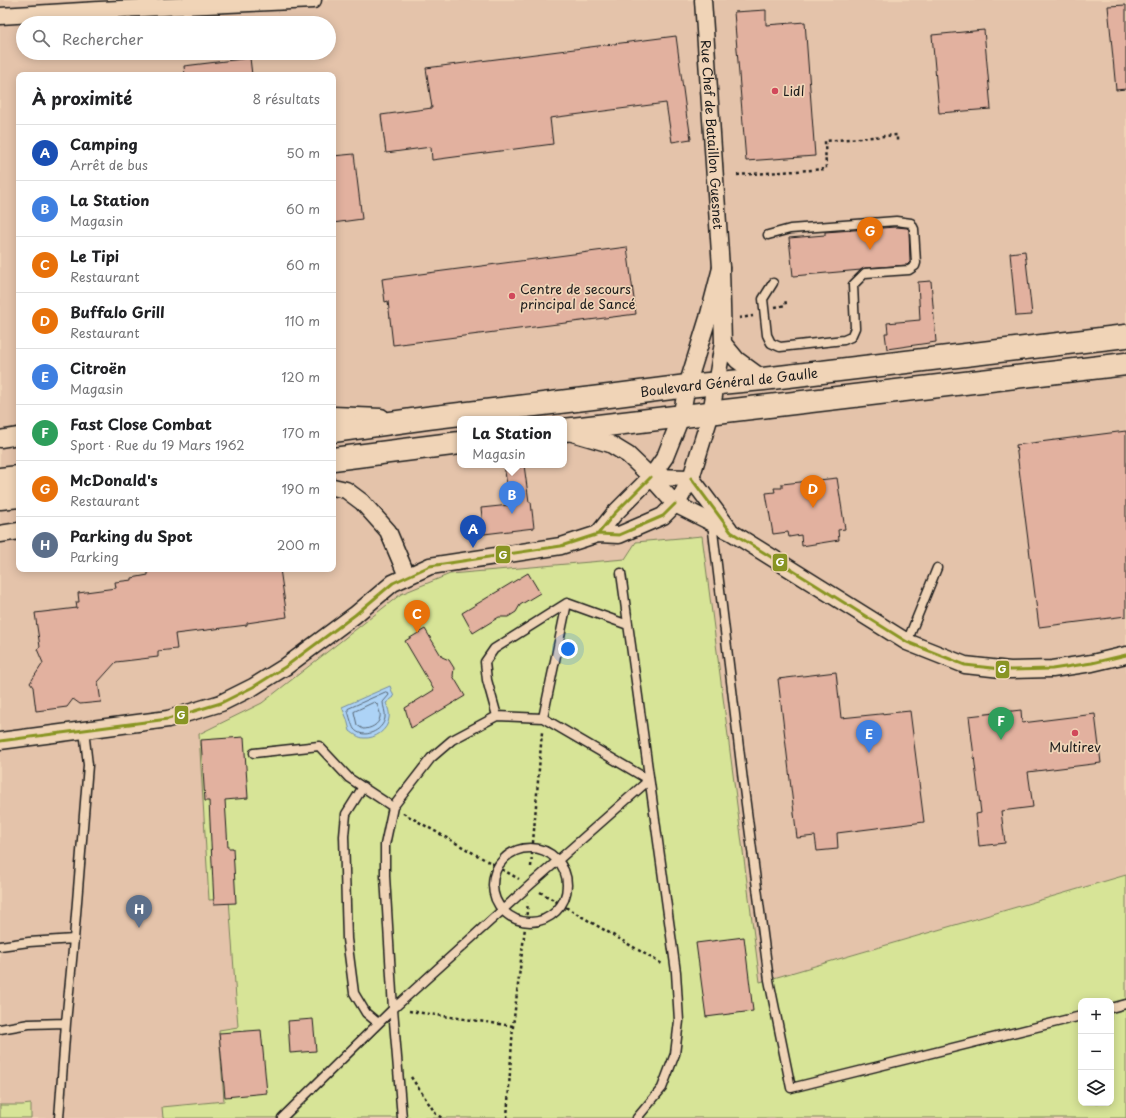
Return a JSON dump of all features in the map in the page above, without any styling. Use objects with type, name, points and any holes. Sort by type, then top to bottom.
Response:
[{"type":"main road","name":"Boulevard Général de Gaulle","points":[[336,431],[687,386],[763,379],[1126,336]]},
{"type":"main road","points":[[567,430],[1126,364]]},
{"type":"main road","points":[[336,459],[457,443]]},
{"type":"main road","points":[[0,479],[16,477]]},
{"type":"main road","points":[[0,498],[16,496]]},
{"type":"street","points":[[0,16],[314,0]]},
{"type":"street","name":"Rue Chef de Bataillon Guesnet","points":[[598,534],[619,535],[662,516],[675,504],[691,478],[711,413],[723,343],[721,268],[703,0]]},
{"type":"street","name":"Rue Chef de Bataillon Guesnet","points":[[598,534],[614,514],[650,477],[665,457],[681,417],[687,386],[708,318],[721,268]]},
{"type":"street","points":[[723,343],[737,360],[763,379]]},
{"type":"street","points":[[336,415],[427,418]]},
{"type":"street","points":[[567,431],[610,444],[628,455],[675,504],[731,532],[907,642],[965,665],[1010,670],[1052,669],[1092,663],[1126,655]]},
{"type":"street","points":[[0,439],[16,436]]},
{"type":"street","points":[[650,477],[691,478],[731,532]]},
{"type":"street","points":[[336,487],[346,490],[362,502],[388,531],[407,576]]},
{"type":"street","points":[[0,534],[16,531]]},
{"type":"street","points":[[0,742],[168,719],[221,703],[252,687],[285,667],[355,615],[393,583],[407,576],[430,566],[561,546],[598,534]]},
{"type":"lane","points":[[768,235],[790,229],[896,221],[911,223],[914,229],[915,266],[909,270],[865,273],[853,285],[854,328],[851,337],[844,340],[780,347],[771,343],[767,335],[764,299],[772,283]]},
{"type":"lane","points":[[712,522],[742,773],[769,980],[791,1088],[1078,1017]]},
{"type":"lane","points":[[907,642],[937,568]]},
{"type":"lane","points":[[621,573],[676,972],[680,1021],[675,1054],[662,1088],[637,1118]]},
{"type":"lane","points":[[567,602],[628,625]]},
{"type":"lane","points":[[497,716],[486,680],[485,662],[494,649],[567,602]]},
{"type":"lane","points":[[543,718],[567,602]]},
{"type":"lane","points":[[402,1118],[393,1009],[385,876],[385,846],[393,807],[431,758],[452,740],[497,716],[543,718],[649,780]]},
{"type":"lane","points":[[59,1118],[88,765],[84,730]]},
{"type":"lane","points":[[254,753],[319,746],[349,778],[393,807]]},
{"type":"lane","points":[[282,1118],[393,1009],[649,780]]},
{"type":"lane","points":[[363,787],[346,814],[344,836],[347,939],[354,993],[366,1013],[378,1023]]},
{"type":"lane","points":[[522,848],[533,848],[551,854],[558,860],[564,870],[567,882],[566,894],[562,904],[555,913],[546,919],[536,922],[526,922],[517,920],[502,910],[496,900],[493,889],[493,878],[497,867],[504,858],[512,852],[522,848]]},
{"type":"lane","points":[[0,946],[28,942],[74,939]]},
{"type":"lane","points":[[1114,1007],[1126,1004]]},
{"type":"lane","points":[[0,1029],[29,1024],[66,1023]]},
{"type":"path","points":[[737,175],[826,169],[824,141],[897,135],[897,142]]},
{"type":"path","points":[[739,325],[738,317],[754,316]]},
{"type":"path","points":[[393,1009],[513,1026],[507,1118]]},
{"type":"path","points":[[408,1072],[436,1114],[442,1118]]},
{"type":"shaded area","points":[[0,0],[1126,0],[1126,875],[760,982],[782,1118],[31,1118],[30,1104],[0,1105]]},
{"type":"green space","points":[[702,536],[760,982],[1126,875],[1126,1118],[163,1118],[162,1107],[224,1101],[219,1030],[238,1027],[229,899],[209,900],[199,734],[262,703],[401,594],[450,574],[625,559],[636,542]]},
{"type":"green space","points":[[31,1104],[31,1118],[0,1118],[0,1105]]},
{"type":"water","points":[[390,686],[394,697],[386,703],[389,710],[389,716],[384,730],[368,738],[357,736],[350,731],[342,707]]},
{"type":"building","points":[[1126,5],[1126,89],[1116,90],[1108,6]]},
{"type":"building","name":"Lidl","points":[[766,10],[766,25],[805,22],[815,156],[746,161],[734,12]]},
{"type":"building","points":[[984,30],[991,109],[939,113],[932,35]]},
{"type":"building","points":[[676,36],[691,139],[672,142],[666,103],[550,118],[553,144],[432,160],[431,147],[386,153],[381,115],[432,108],[426,68]]},
{"type":"building","points":[[234,60],[250,60],[252,72],[185,72],[184,66]]},
{"type":"building","points":[[354,154],[362,219],[336,223],[336,156]]},
{"type":"building","points":[[896,227],[907,228],[909,230],[910,262],[907,265],[793,276],[789,238],[825,235],[825,232]]},
{"type":"building","name":"Centre de secours principal de Sancé","points":[[627,247],[636,314],[393,345],[388,301],[385,302],[382,279]]},
{"type":"building","points":[[1025,251],[1032,315],[1016,316],[1010,253]]},
{"type":"building","points":[[931,281],[936,342],[887,349],[885,333],[888,333],[887,323],[920,320],[918,282]]},
{"type":"building","points":[[1126,431],[1126,616],[1039,627],[1016,445]]},
{"type":"building","points":[[504,468],[524,468],[534,528],[484,534],[481,508],[510,505]]},
{"type":"building","points":[[837,478],[845,529],[838,530],[839,540],[802,546],[801,535],[789,537],[788,532],[773,534],[766,493],[775,492],[774,488],[782,488],[782,484]]},
{"type":"building","points":[[148,572],[280,572],[287,617],[247,623],[247,625],[175,634],[177,649],[158,651],[158,657],[116,662],[98,682],[101,702],[80,704],[73,699],[67,707],[36,711],[33,687],[30,683],[43,663],[37,649],[40,647],[35,613],[77,608],[76,602],[79,602],[78,593],[116,588],[115,582],[132,580],[132,578],[148,575]]},
{"type":"building","points":[[528,573],[540,593],[520,605],[516,612],[508,617],[499,617],[473,633],[462,613]]},
{"type":"building","points":[[425,629],[442,657],[449,660],[454,668],[453,676],[465,696],[411,728],[405,708],[434,690],[405,641]]},
{"type":"building","points":[[836,672],[841,718],[910,711],[924,822],[837,833],[838,849],[817,851],[815,836],[797,838],[778,679]]},
{"type":"building","points":[[1021,710],[1022,723],[1095,714],[1101,763],[1028,772],[1033,807],[1001,811],[1005,843],[979,846],[976,814],[981,813],[969,716]]},
{"type":"building","points":[[244,737],[248,798],[225,800],[228,848],[233,848],[236,903],[214,904],[209,801],[205,801],[201,740]]},
{"type":"building","points":[[744,937],[753,1011],[706,1017],[696,943]]},
{"type":"building","points":[[313,1019],[316,1051],[290,1053],[288,1021]]},
{"type":"building","points":[[261,1030],[267,1093],[225,1097],[219,1033]]},
{"type":"transit line","name":"G","points":[[593,536],[598,534],[614,514],[651,477]]},
{"type":"transit line","name":"G","points":[[691,478],[731,532],[907,642],[965,665],[1010,670],[1052,669],[1092,663],[1126,655]]},
{"type":"transit line","name":"G","points":[[0,741],[168,719],[221,703],[253,687],[285,667],[355,615],[393,583],[430,566],[561,546],[598,534],[619,535],[663,516],[675,504]]},
{"type":"place","name":"Lidl","points":[[775,91]]},
{"type":"place","name":"McDonald's","points":[[870,250]]},
{"type":"place","name":"Centre de secours principal de Sancé","points":[[512,296]]},
{"type":"place","name":"Buffalo Grill","points":[[813,508]]},
{"type":"place","name":"La Station","points":[[512,514]]},
{"type":"place","name":"Camping","points":[[473,548]]},
{"type":"place","name":"Le Tipi","points":[[417,633]]},
{"type":"place","name":"Multirev","points":[[1075,733]]},
{"type":"place","name":"Fast Close Combat","points":[[1001,740]]},
{"type":"place","name":"Citroën","points":[[869,753]]},
{"type":"place","name":"Parking du Spot","points":[[139,928]]}]
